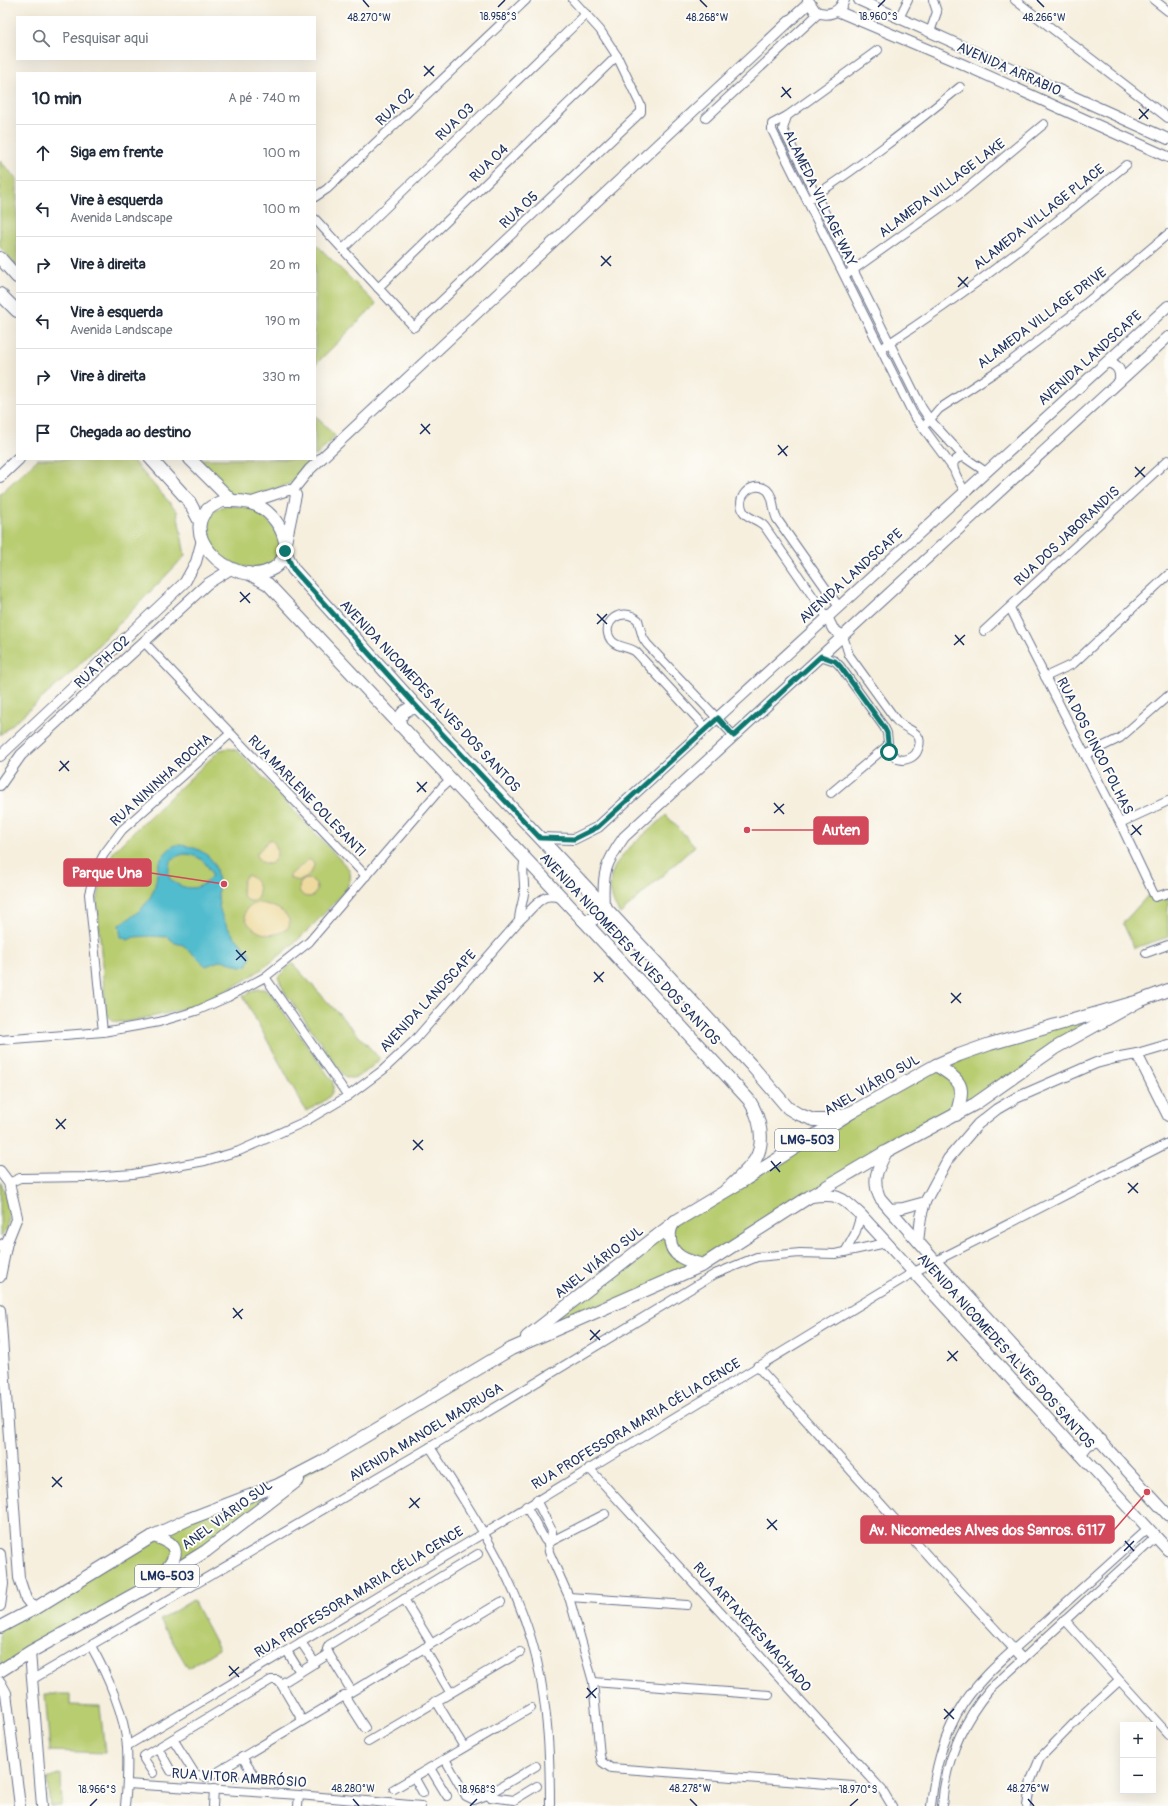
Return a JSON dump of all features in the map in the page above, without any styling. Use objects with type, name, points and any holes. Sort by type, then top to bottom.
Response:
[{"type":"main road","points":[[0,258],[16,276]]},
{"type":"main road","points":[[0,294],[16,310]]},
{"type":"main road","points":[[0,476],[17,460]]},
{"type":"main road","points":[[152,460],[189,501],[200,522],[202,540],[217,560],[231,569],[248,573],[271,570],[278,565],[286,547],[280,527],[270,514],[257,505],[241,501],[223,501],[208,509],[200,522]]},
{"type":"main road","points":[[191,460],[232,501]]},
{"type":"main road","name":"AVENIDA NICOMEDES ALVES DOS SANTOS","points":[[286,547],[293,569],[418,708],[604,906],[752,1066],[788,1108],[798,1114],[814,1120],[826,1120],[852,1112]]},
{"type":"main road","name":"AVENIDA NICOMEDES ALVES DOS SANTOS","points":[[248,573],[268,584],[450,780],[583,920],[749,1100],[754,1108],[760,1129],[760,1140],[757,1154],[749,1167],[726,1190]]},
{"type":"main road","points":[[399,725],[399,720],[404,712],[413,708],[418,708]]},
{"type":"main road","points":[[583,920],[594,919],[599,916],[604,906]]},
{"type":"main road","name":"ANEL VIÁRIO SUL","points":[[0,1627],[34,1609],[153,1536],[189,1519],[278,1485],[322,1462],[511,1349],[676,1221],[852,1112],[936,1065],[990,1044],[1139,1001],[1168,990]]},
{"type":"main road","name":"ANEL VIÁRIO SUL","points":[[511,1349],[703,1265],[809,1197],[887,1151],[974,1104],[1055,1048],[1139,1001]]},
{"type":"main road","points":[[936,1065],[951,1075],[960,1086],[962,1092],[956,1115]]},
{"type":"main road","name":"AVENIDA NICOMEDES ALVES DOS SANTOS","points":[[887,1151],[877,1170],[875,1179],[876,1189],[880,1198],[888,1209],[1168,1515]]},
{"type":"main road","name":"AVENIDA NICOMEDES ALVES DOS SANTOS","points":[[809,1197],[824,1195],[839,1197],[861,1215],[1168,1550]]},
{"type":"main road","points":[[676,1221],[672,1225],[669,1233],[670,1244],[673,1251],[685,1260],[703,1265]]},
{"type":"main road","points":[[1080,1454],[1088,1444],[1100,1440]]},
{"type":"main road","name":"ANEL VIÁRIO SUL","points":[[0,1671],[30,1652],[155,1583],[206,1551],[322,1462]]},
{"type":"main road","points":[[153,1536],[166,1540],[173,1546],[176,1554],[172,1564],[155,1583]]},
{"type":"street","name":"RUA 02","points":[[316,196],[327,190],[526,0]]},
{"type":"street","points":[[573,0],[600,30],[617,56]]},
{"type":"street","points":[[249,503],[288,490],[293,490],[309,470],[809,2],[819,13],[829,14],[837,11],[844,0]]},
{"type":"street","name":"AVENIDA ARRABIO","points":[[859,0],[1168,139]]},
{"type":"street","points":[[900,18],[908,0]]},
{"type":"street","points":[[1015,0],[1168,118]]},
{"type":"street","points":[[1154,0],[1168,11]]},
{"type":"street","points":[[930,32],[937,12],[937,2]]},
{"type":"street","name":"AVENIDA ARRABIO","points":[[837,11],[962,64],[1168,157]]},
{"type":"street","points":[[706,118],[819,13]]},
{"type":"street","name":"RUA 03","points":[[343,248],[586,14]]},
{"type":"street","points":[[787,116],[878,50]]},
{"type":"street","points":[[962,64],[970,50]]},
{"type":"street","name":"RUA 05","points":[[378,288],[414,327],[641,112],[640,106],[617,56]]},
{"type":"street","name":"RUA 04","points":[[378,288],[617,56]]},
{"type":"street","points":[[807,200],[826,189],[892,142],[960,88]]},
{"type":"street","name":"ALAMEDA VILLAGE WAY","points":[[787,116],[783,129],[922,408],[930,420],[964,457],[986,472]]},
{"type":"street","name":"ALAMEDA VILLAGE WAY","points":[[787,116],[772,124],[772,130],[913,414],[953,468],[965,492]]},
{"type":"street","name":"ALAMEDA VILLAGE LAKE","points":[[845,276],[961,193],[1044,124]]},
{"type":"street","name":"ALAMEDA VILLAGE PLACE","points":[[881,349],[976,283],[1046,230],[1126,165]]},
{"type":"street","points":[[316,220],[378,288]]},
{"type":"street","name":"ALAMEDA VILLAGE DRIVE","points":[[922,427],[939,409],[1006,365],[1073,314],[1168,234]]},
{"type":"street","name":"AVENIDA LANDSCAPE","points":[[540,838],[574,839],[598,827],[1168,306]]},
{"type":"street","points":[[604,906],[603,889],[605,869],[612,854],[624,837],[1168,337]]},
{"type":"street","points":[[1107,362],[1112,363],[1118,368],[1120,380]]},
{"type":"street","points":[[953,468],[953,463],[956,460],[964,457]]},
{"type":"street","name":"RUA DOS JABORANDIS","points":[[984,631],[1168,460]]},
{"type":"street","points":[[821,656],[835,661],[859,692],[884,727],[888,740],[887,746],[893,756],[903,760],[909,759],[917,752],[920,741],[915,732],[899,724],[849,655],[843,636],[833,629],[827,617],[765,527],[756,519],[746,515],[742,510],[741,500],[747,490],[757,487],[768,491],[771,495],[774,514],[777,520],[839,607]]},
{"type":"street","points":[[286,547],[296,495],[293,490]]},
{"type":"street","name":"RUA PH-02","points":[[0,756],[185,582],[196,562],[202,540]]},
{"type":"street","name":"RUA PH-02","points":[[0,785],[21,755],[207,584],[231,569]]},
{"type":"street","points":[[802,580],[814,572]]},
{"type":"street","points":[[1045,677],[1073,664],[1168,575]]},
{"type":"street","name":"RUA DOS CINCO FOLHAS","points":[[1010,608],[1120,824],[1155,898],[1168,893]]},
{"type":"street","points":[[706,728],[631,648],[620,646],[611,640],[608,629],[613,619],[623,614],[633,616],[640,625],[640,632],[647,644],[734,736]]},
{"type":"street","name":"RUA MARLENE COLESANTI","points":[[144,642],[366,876]]},
{"type":"street","points":[[859,692],[870,684]]},
{"type":"street","points":[[679,699],[689,688]]},
{"type":"street","points":[[1085,755],[1120,738],[1168,696]]},
{"type":"street","name":"RUA NININHA ROCHA","points":[[102,1032],[89,894],[95,871],[104,854],[122,830],[230,734]]},
{"type":"street","points":[[831,793],[887,746]]},
{"type":"street","points":[[0,1040],[102,1032],[159,1022],[196,1011],[228,997],[265,977],[309,942],[442,787],[450,780]]},
{"type":"street","points":[[1120,824],[1168,801]]},
{"type":"street","points":[[519,921],[519,912],[524,895],[522,867],[525,858]]},
{"type":"street","name":"AVENIDA LANDSCAPE","points":[[9,1182],[20,1178],[133,1174],[205,1161],[239,1151],[267,1140],[306,1121],[348,1096],[383,1070],[414,1041],[519,921],[525,917],[542,899],[547,897],[562,898]]},
{"type":"street","points":[[1146,952],[1168,945]]},
{"type":"street","points":[[265,977],[348,1096]]},
{"type":"street","points":[[918,1242],[921,1217],[925,1202],[948,1159],[978,1124],[997,1108],[1016,1098],[1096,1063],[1137,1054],[1168,1045]]},
{"type":"street","points":[[1137,1054],[1168,1116]]},
{"type":"street","name":"RUA PROFESSORA MARIA CÉLIA CENCE","points":[[127,1746],[484,1533],[526,1506],[914,1272],[1168,1143]]},
{"type":"street","points":[[0,1171],[9,1182],[17,1217],[4,1244],[0,1277]]},
{"type":"street","points":[[888,1209],[903,1208],[925,1202]]},
{"type":"street","points":[[845,1252],[855,1234],[861,1215]]},
{"type":"street","name":"AVENIDA MANOEL MADRUGA","points":[[33,1679],[430,1447],[715,1274],[757,1257],[786,1254],[824,1254],[845,1252],[886,1243]]},
{"type":"street","points":[[0,1310],[18,1578],[26,1599],[34,1609]]},
{"type":"street","points":[[757,1366],[936,1565],[1023,1659]]},
{"type":"street","points":[[430,1447],[484,1533],[516,1600],[537,1660],[547,1722],[550,1756],[550,1806]]},
{"type":"street","name":"RUA ARTAXEXES MACHADO","points":[[589,1468],[883,1791],[892,1806]]},
{"type":"street","points":[[536,1500],[551,1528],[552,1532],[548,1542],[549,1552],[569,1596],[593,1682],[600,1756],[602,1762],[611,1768],[853,1786]]},
{"type":"street","points":[[526,1506],[545,1540],[548,1542]]},
{"type":"street","points":[[548,1542],[605,1514]]},
{"type":"street","points":[[931,1806],[933,1785],[941,1751],[958,1713],[981,1681],[1014,1649],[1148,1528]]},
{"type":"street","points":[[942,1806],[950,1761],[958,1738],[968,1718],[989,1690],[1156,1537]]},
{"type":"street","points":[[0,1554],[3,1584],[0,1606]]},
{"type":"street","points":[[365,1728],[329,1654],[327,1649],[328,1645],[478,1554]]},
{"type":"street","points":[[569,1596],[687,1605]]},
{"type":"street","points":[[404,1599],[450,1692]]},
{"type":"street","points":[[173,1738],[195,1774],[205,1777],[211,1776],[348,1692],[501,1602]]},
{"type":"street","points":[[1065,1620],[1168,1734]]},
{"type":"street","points":[[301,1642],[315,1664]]},
{"type":"street","points":[[91,1646],[103,1668],[118,1705],[127,1746],[127,1784],[125,1806]]},
{"type":"street","points":[[287,1651],[300,1672]]},
{"type":"street","points":[[30,1652],[42,1806]]},
{"type":"street","points":[[368,1742],[450,1692],[520,1652]]},
{"type":"street","points":[[281,1684],[329,1654]]},
{"type":"street","points":[[153,1773],[144,1758],[173,1738],[274,1678],[281,1684],[302,1720]]},
{"type":"street","points":[[1027,1806],[1031,1780],[1040,1758],[1119,1681]]},
{"type":"street","points":[[0,1682],[20,1806]]},
{"type":"street","points":[[593,1682],[768,1695]]},
{"type":"street","points":[[436,1701],[464,1747]]},
{"type":"street","points":[[394,1789],[531,1708]]},
{"type":"street","points":[[158,1748],[171,1771]]},
{"type":"street","points":[[242,1757],[255,1777]]},
{"type":"street","points":[[445,1759],[466,1796],[474,1800],[487,1795],[536,1766]]},
{"type":"street","points":[[228,1766],[235,1778]]},
{"type":"street","points":[[430,1768],[447,1796]]},
{"type":"street","points":[[414,1777],[423,1793]]},
{"type":"street","name":"RUA VITOR AMBRÓSIO","points":[[127,1784],[299,1795],[381,1804],[421,1806]]},
{"type":"street","points":[[487,1795],[490,1797],[514,1800],[536,1786]]},
{"type":"street","points":[[213,1806],[214,1789]]},
{"type":"street","points":[[298,1806],[299,1795]]},
{"type":"green space","points":[[0,161],[16,178],[16,265],[0,247]]},
{"type":"green space","points":[[316,244],[376,304],[316,364]]},
{"type":"green space","points":[[316,416],[335,436],[316,456]]},
{"type":"green space","points":[[37,460],[132,460],[177,511],[185,556],[72,672],[0,735],[0,494]]},
{"type":"green space","points":[[199,460],[312,460],[289,484],[250,498],[232,496]]},
{"type":"green space","points":[[224,506],[239,506],[254,510],[266,519],[272,526],[280,541],[281,548],[279,555],[274,561],[265,566],[256,568],[246,567],[227,560],[218,554],[207,538],[205,523],[212,512]]},
{"type":"green space","points":[[229,748],[238,751],[348,868],[350,873],[349,884],[312,926],[292,945],[250,977],[202,1002],[177,1011],[132,1021],[114,1021],[106,1014],[97,902],[103,872],[114,851],[130,835],[220,750]]},
{"type":"green space","points":[[666,815],[695,846],[620,914],[612,897],[610,884],[613,872],[627,850]]},
{"type":"green space","points":[[1152,891],[1159,900],[1168,898],[1168,937],[1134,948],[1123,923]]},
{"type":"green space","points":[[292,963],[380,1059],[364,1073],[355,1077],[345,1077],[284,991],[278,977]]},
{"type":"green space","points":[[257,989],[264,989],[270,993],[333,1082],[332,1093],[329,1097],[306,1111],[243,996]]},
{"type":"green space","points":[[1139,1001],[703,1265],[511,1349],[676,1221],[936,1065]]},
{"type":"green space","points":[[0,1181],[9,1210],[9,1217],[5,1231],[0,1237]]},
{"type":"green space","points":[[322,1462],[206,1551],[0,1671],[0,1627],[153,1536]]},
{"type":"green space","points":[[193,1600],[219,1649],[188,1668],[160,1620]]},
{"type":"green space","points":[[45,1694],[70,1694],[70,1705],[100,1706],[105,1753],[50,1751]]},
{"type":"green space","points":[[61,1774],[62,1806],[50,1806],[47,1779]]},
{"type":"sand","points":[[270,839],[276,845],[277,850],[276,858],[271,864],[261,862],[257,856],[257,853]]},
{"type":"sand","points":[[308,860],[311,860],[314,864],[311,872],[306,878],[302,880],[294,880],[290,878],[290,875]]},
{"type":"sand","points":[[247,875],[254,879],[258,886],[259,894],[255,901],[247,900],[242,892],[243,881]]},
{"type":"sand","points":[[308,879],[312,880],[316,884],[316,892],[312,896],[308,897],[304,896],[300,892],[299,888],[300,884],[304,880]]},
{"type":"sand","points":[[259,903],[274,907],[284,913],[288,917],[289,927],[279,933],[268,934],[258,932],[246,919],[245,912],[249,906]]},
{"type":"water","points":[[175,845],[190,847],[199,850],[208,856],[213,862],[218,878],[219,904],[221,913],[229,930],[250,953],[250,959],[247,966],[240,966],[222,960],[206,966],[183,945],[175,943],[168,937],[134,937],[128,940],[121,937],[119,925],[139,911],[149,899],[155,884],[159,864],[167,851]],"holes":[[[189,854],[198,857],[205,863],[212,875],[208,881],[198,887],[192,888],[181,886],[170,879],[170,862],[175,857]]]},
{"type":"place","name":"Auten","points":[[747,830]]},
{"type":"place","name":"Parque Una","points":[[224,884]]},
{"type":"place","name":"Av. Nicomedes Alves dos Sanros. 6117","points":[[1147,1492]]},
{"type":"route","points":[[285,551],[293,569],[418,708],[540,838],[574,839],[598,827],[718,718],[734,736],[821,656],[835,661],[840,666],[884,727],[887,733],[887,746],[889,752]]}]
